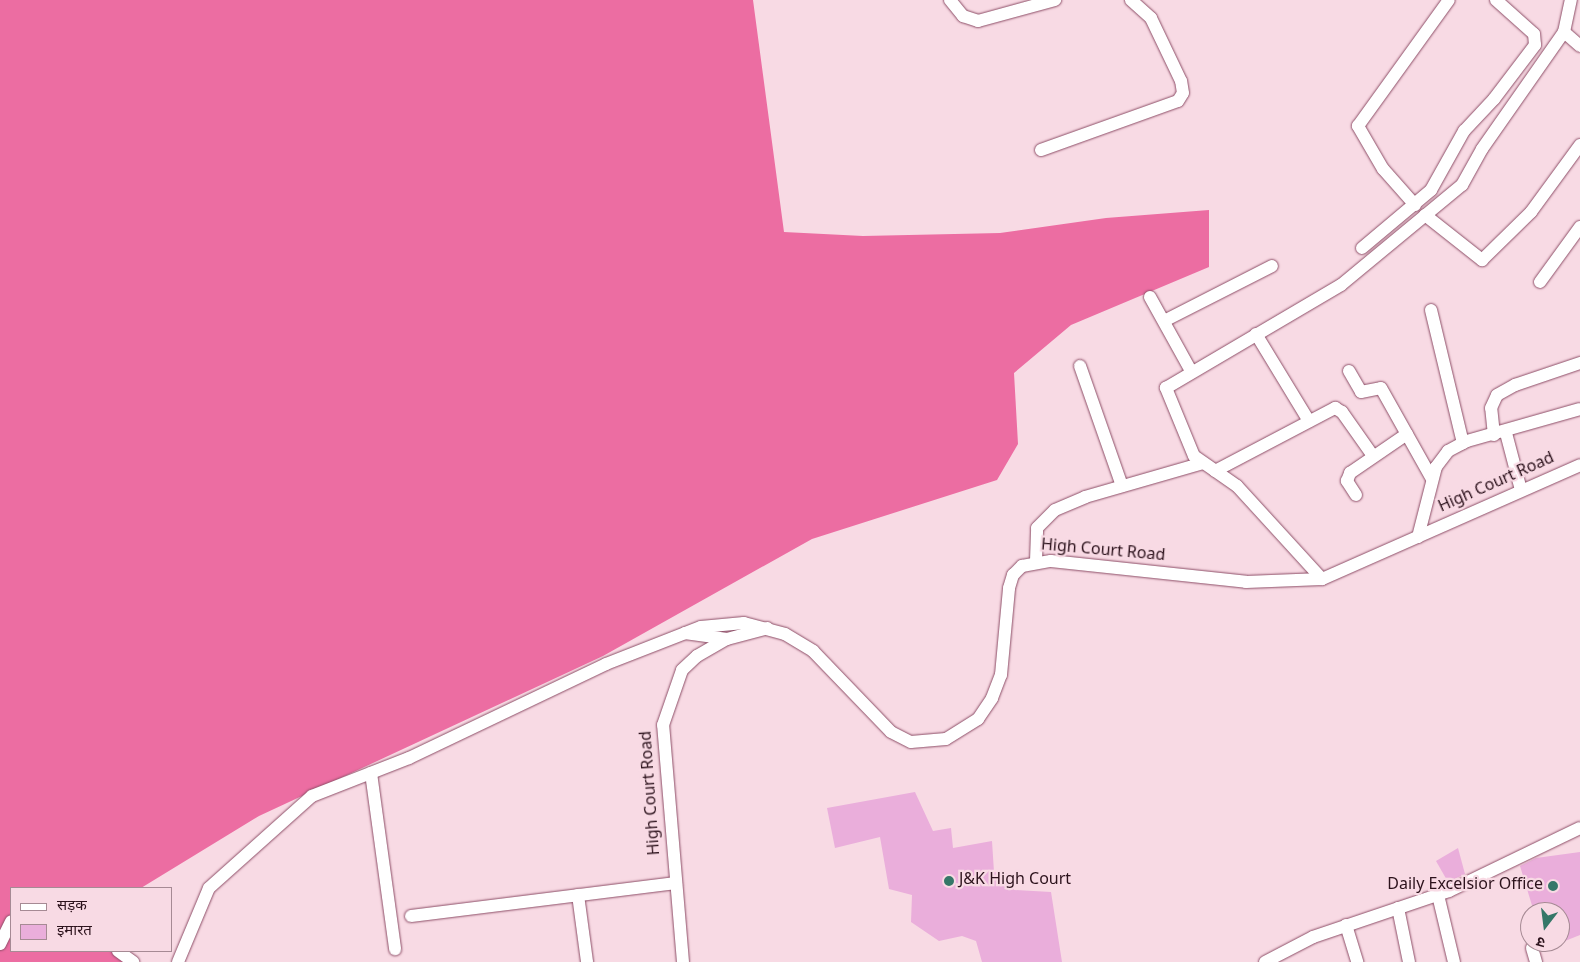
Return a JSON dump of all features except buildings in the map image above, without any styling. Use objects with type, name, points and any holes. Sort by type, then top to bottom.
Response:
[{"type":"street","points":[[950,0],[962,16],[978,21],[1055,0]]},
{"type":"street","points":[[1041,150],[1178,101],[1182,93],[1181,81],[1151,18],[1131,0]]},
{"type":"street","points":[[1414,205],[1383,169],[1358,126],[1449,0]]},
{"type":"street","points":[[1362,248],[1414,205],[1437,183],[1464,131],[1494,99],[1535,45],[1534,34],[1496,0]]},
{"type":"street","points":[[1322,579],[1237,486],[1194,456],[1166,392],[1170,383],[1341,285],[1466,179],[1482,149],[1564,32],[1571,0]]},
{"type":"street","points":[[1564,32],[1580,46]]},
{"type":"street","points":[[1425,215],[1482,260],[1526,219],[1580,145]]},
{"type":"street","points":[[1540,282],[1580,227]]},
{"type":"street","points":[[1164,321],[1272,266]]},
{"type":"street","points":[[1150,297],[1191,371]]},
{"type":"street","points":[[1431,310],[1463,443]]},
{"type":"street","points":[[1256,334],[1308,421]]},
{"type":"street","points":[[1521,490],[1491,408],[1497,396],[1515,385],[1580,363]]},
{"type":"street","points":[[1080,366],[1122,486]]},
{"type":"street","points":[[1349,371],[1361,392],[1381,388],[1432,479]]},
{"type":"street","points":[[1215,471],[1330,409],[1338,409],[1373,456]]},
{"type":"street","points":[[1418,537],[1432,479],[1440,458],[1463,443],[1500,434],[1580,409]]},
{"type":"street","points":[[1356,495],[1348,476],[1373,456],[1406,434]]},
{"type":"street","points":[[1036,561],[1036,535],[1045,516],[1070,502],[1203,464]]},
{"type":"street","name":"High Court Road","points":[[768,628],[813,651],[891,732],[911,742],[946,740],[978,719],[992,698],[1001,675],[1013,575],[1036,561],[1246,582],[1322,579],[1580,465]]},
{"type":"street","points":[[178,962],[186,948],[202,902],[220,875],[312,796],[472,730],[606,664],[685,633],[715,624],[768,628]]},
{"type":"street","points":[[685,633],[727,639],[768,628]]},
{"type":"street","name":"High Court Road","points":[[683,962],[663,725],[682,670],[698,656],[727,639]]},
{"type":"street","points":[[371,773],[395,949]]},
{"type":"street","points":[[1265,962],[1346,925],[1438,895],[1580,828]]},
{"type":"street","points":[[411,916],[676,883]]},
{"type":"street","points":[[578,895],[587,962]]},
{"type":"street","points":[[1438,895],[1454,962]]},
{"type":"street","points":[[1398,908],[1409,962]]},
{"type":"street","points":[[0,944],[10,923]]},
{"type":"street","points":[[1346,925],[1357,962]]},
{"type":"street","points":[[119,952],[133,962]]},
{"type":"shaded area","points":[[0,0],[753,0],[784,232],[863,236],[1000,233],[1106,218],[1209,210],[1209,267],[1071,325],[1014,373],[1018,444],[997,480],[812,539],[603,656],[259,816],[143,887],[10,887],[10,952],[128,952],[137,962],[0,962]]},
{"type":"place","name":"J&K High Court","points":[[949,881]]},
{"type":"place","name":"Daily Excelsior Office","points":[[1553,886]]}]
